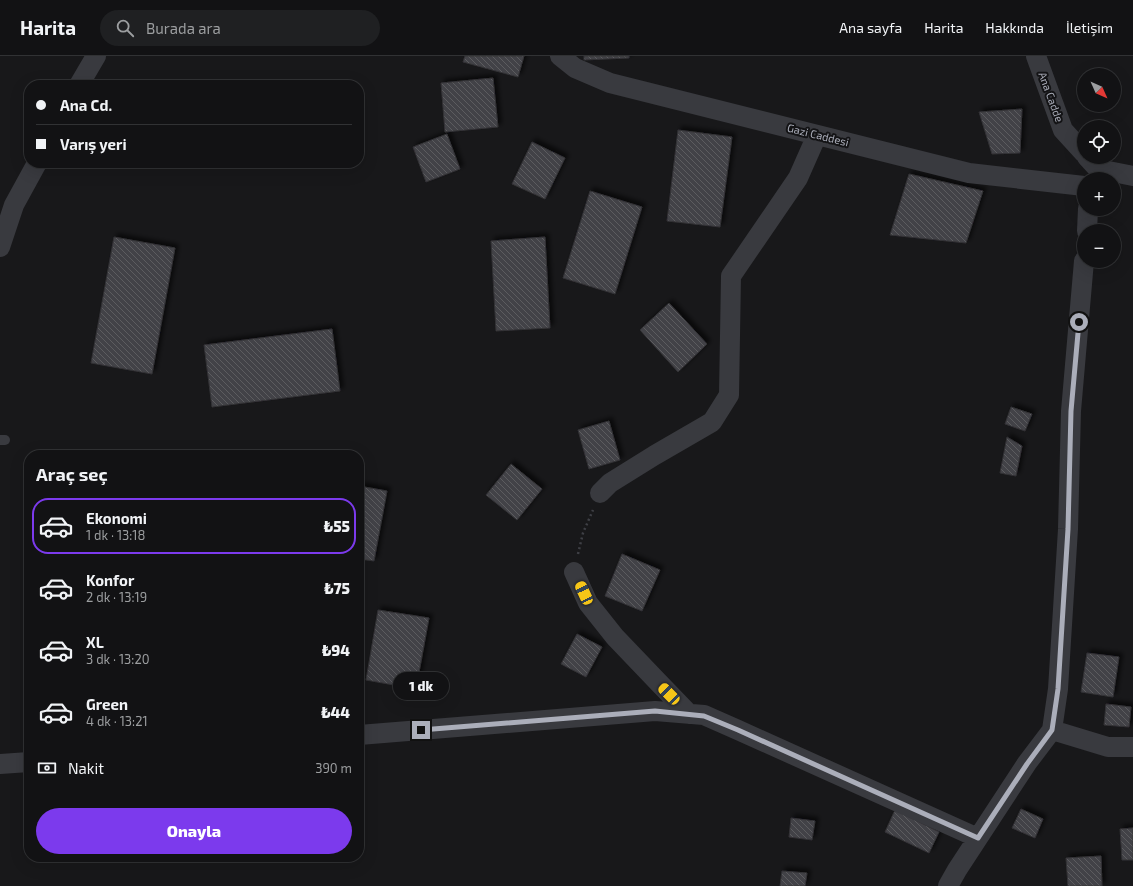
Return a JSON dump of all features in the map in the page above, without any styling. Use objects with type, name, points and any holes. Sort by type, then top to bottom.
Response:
[{"type":"street","points":[[82,80],[96,56]]},
{"type":"street","name":"Gazi Caddesi","points":[[560,56],[575,68],[610,83],[969,173],[1077,185]]},
{"type":"street","name":"Ana Cadde","points":[[1036,56],[1063,130],[1077,145]]},
{"type":"street","points":[[600,494],[610,483],[712,422],[729,395],[731,276],[798,178],[817,135]]},
{"type":"street","points":[[0,247],[14,205],[34,168]]},
{"type":"street","points":[[1093,168],[1133,176]]},
{"type":"street","points":[[948,886],[1027,764],[1052,730],[1058,689],[1068,529],[1071,411],[1083,268]]},
{"type":"street","points":[[574,572],[588,604],[689,714]]},
{"type":"street","points":[[364,735],[655,711],[704,716],[978,838]]},
{"type":"street","points":[[1052,730],[1108,747],[1133,747]]},
{"type":"street","points":[[0,764],[24,762]]},
{"type":"path","points":[[574,572],[583,534],[600,494]]},
{"type":"building","points":[[465,56],[524,56],[518,77],[463,62]]},
{"type":"building","points":[[584,56],[629,56],[629,58],[584,60]]},
{"type":"building","points":[[493,78],[498,127],[445,132],[441,83]]},
{"type":"building","points":[[1022,109],[1020,153],[992,154],[979,112]]},
{"type":"building","points":[[678,130],[732,137],[720,227],[667,221]]},
{"type":"building","points":[[447,134],[460,169],[426,182],[413,147]]},
{"type":"building","points":[[532,142],[565,158],[545,199],[512,184]]},
{"type":"building","points":[[909,174],[983,191],[966,243],[890,235]]},
{"type":"building","points":[[590,191],[642,207],[615,294],[563,278]]},
{"type":"building","points":[[114,237],[175,248],[152,374],[91,363]]},
{"type":"building","points":[[545,237],[550,328],[496,331],[491,241]]},
{"type":"building","points":[[669,303],[707,344],[678,372],[640,330]]},
{"type":"building","points":[[332,329],[340,391],[212,407],[204,345]]},
{"type":"building","points":[[1011,407],[1032,414],[1025,431],[1005,424]]},
{"type":"building","points":[[609,421],[620,460],[589,469],[578,430]]},
{"type":"building","points":[[1007,437],[1022,446],[1016,476],[1000,473]]},
{"type":"building","points":[[511,464],[542,489],[517,520],[486,495]]},
{"type":"building","points":[[364,487],[387,491],[374,561],[364,560]]},
{"type":"building","points":[[622,554],[660,570],[642,611],[605,596]]},
{"type":"building","points":[[378,610],[429,618],[416,689],[366,680]]},
{"type":"building","points":[[577,634],[602,647],[586,677],[561,664]]},
{"type":"building","points":[[1087,653],[1119,657],[1113,697],[1081,692]]},
{"type":"building","points":[[1106,704],[1131,707],[1129,727],[1104,725]]},
{"type":"building","points":[[1021,809],[1043,819],[1035,838],[1012,828]]},
{"type":"building","points":[[895,810],[939,832],[929,853],[885,832]]},
{"type":"building","points":[[791,818],[815,821],[812,840],[789,837]]},
{"type":"building","points":[[1133,828],[1133,860],[1122,860],[1120,829]]},
{"type":"building","points":[[1101,856],[1102,886],[1068,886],[1066,858]]},
{"type":"building","points":[[782,871],[807,873],[805,886],[780,886]]},
{"type":"route","points":[[421,730],[655,711],[704,716],[978,838],[1027,764],[1052,730],[1058,689],[1068,529],[1071,411],[1079,322]]}]
